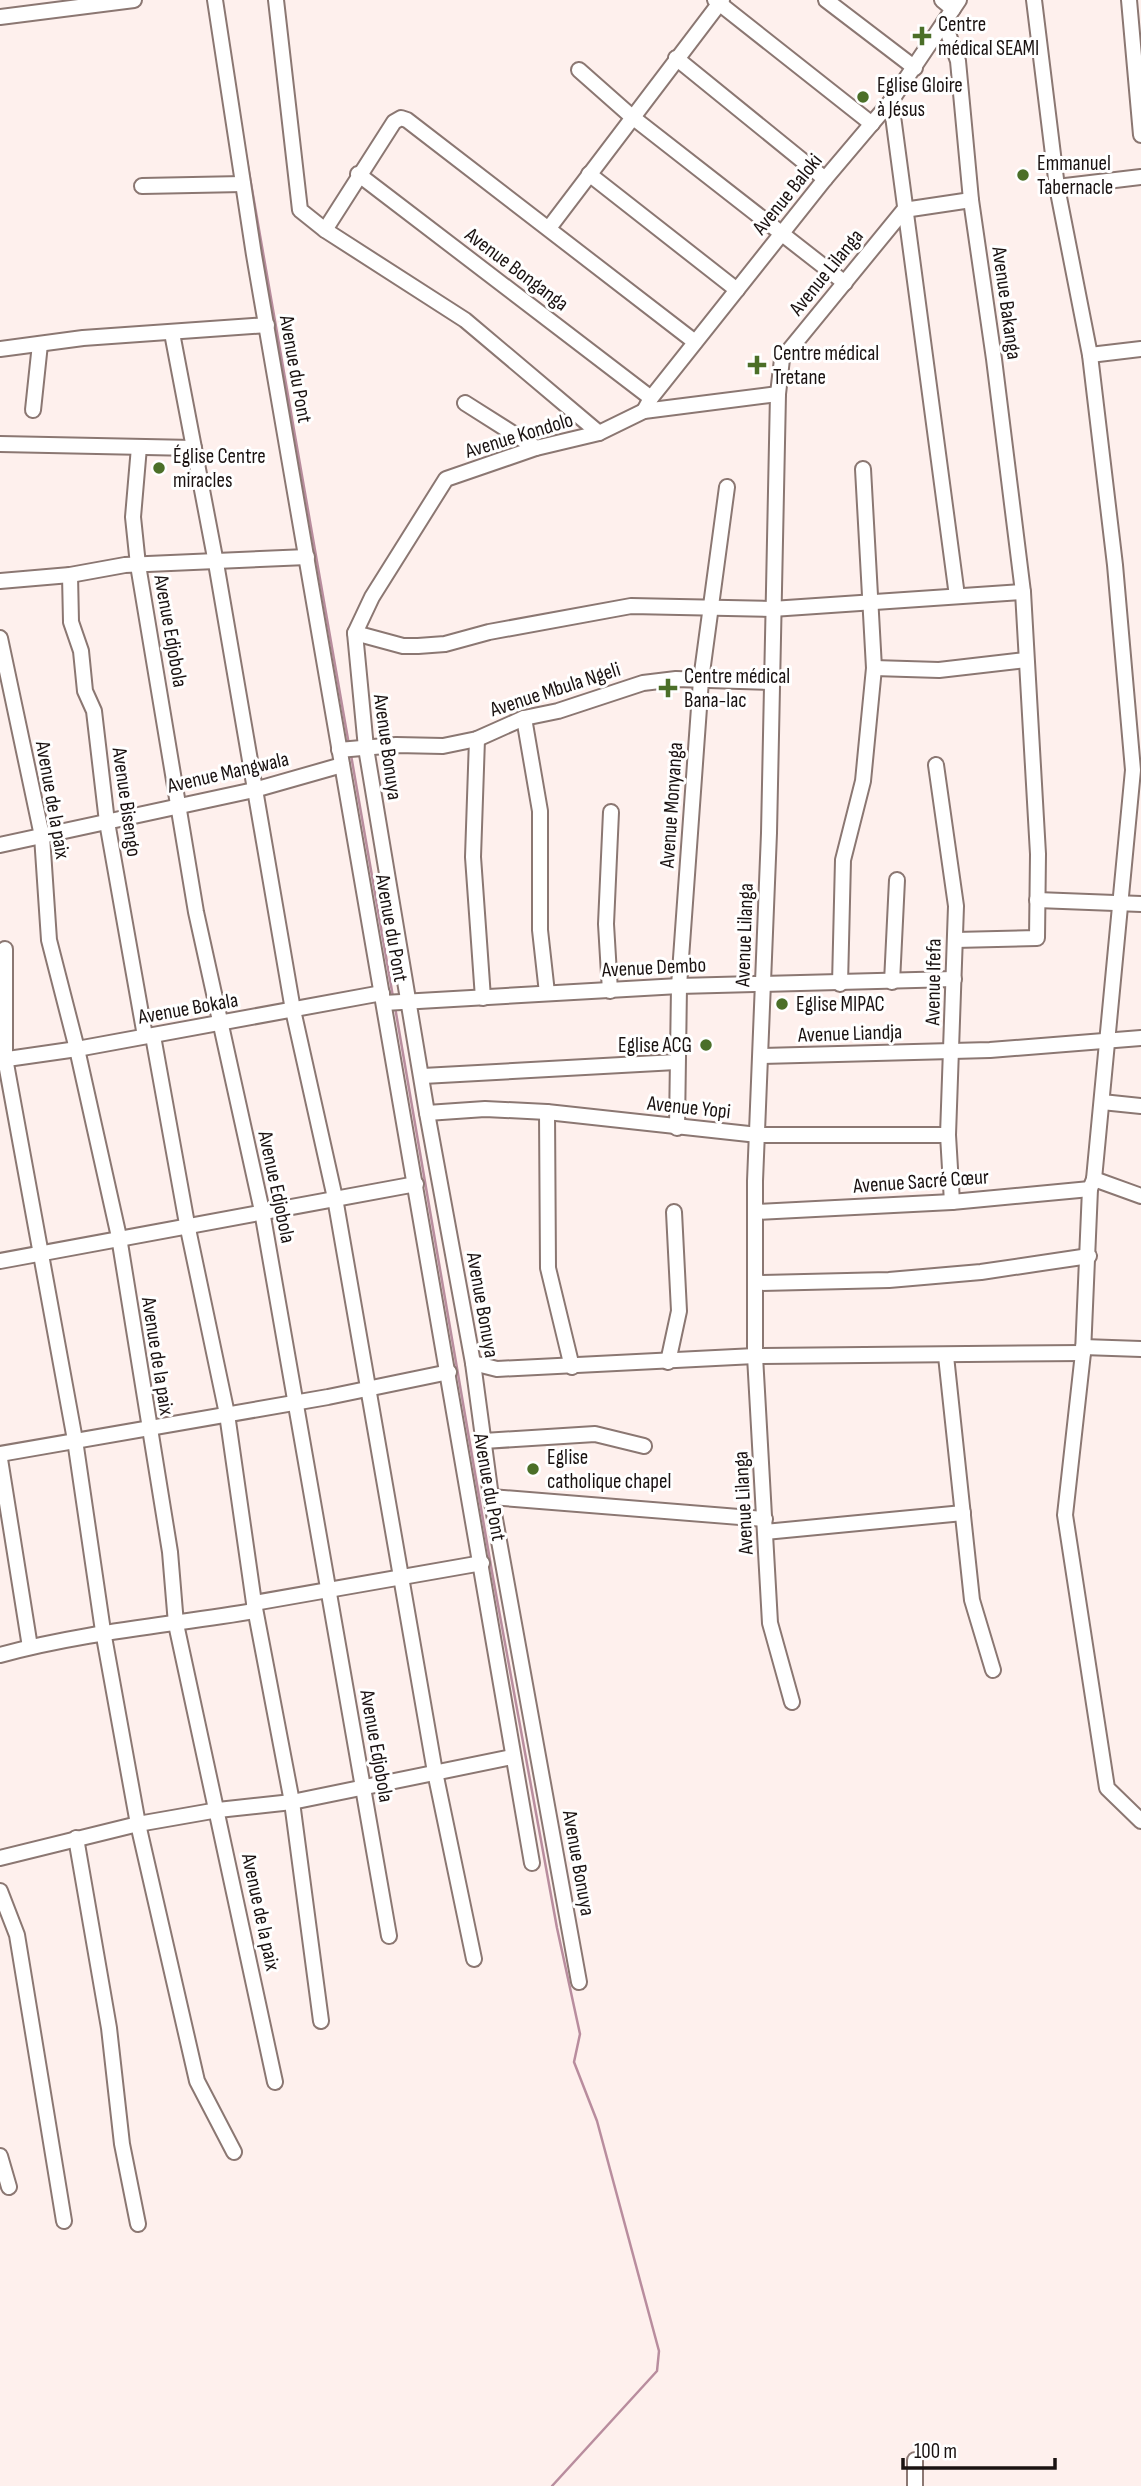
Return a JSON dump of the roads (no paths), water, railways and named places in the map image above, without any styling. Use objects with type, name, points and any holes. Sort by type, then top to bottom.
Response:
[{"type":"street","points":[[0,17],[134,0]]},
{"type":"street","name":"Avenue du Pont","points":[[215,0],[243,184],[307,557],[351,750],[342,765],[392,1001],[416,1184],[532,1863]]},
{"type":"street","points":[[276,0],[300,210],[325,230],[465,320],[599,433]]},
{"type":"street","points":[[826,0],[915,68]]},
{"type":"street","points":[[1034,0],[1057,187],[1090,355],[1137,770],[1118,904],[1117,951],[1092,1184],[1083,1350],[1066,1515],[1107,1788],[1141,1821]]},
{"type":"street","points":[[1128,0],[1141,11]]},
{"type":"street","points":[[1128,0],[1141,135]]},
{"type":"street","points":[[549,228],[719,1],[872,124]]},
{"type":"street","name":"Avenue Baloki","points":[[648,405],[825,179],[891,101],[944,22],[951,3]]},
{"type":"street","name":"Avenue Bakanga","points":[[944,22],[958,61],[971,200],[1023,592],[1038,900],[1037,939],[955,940]]},
{"type":"street","points":[[676,58],[825,179]]},
{"type":"street","points":[[579,70],[631,116],[845,283]]},
{"type":"street","points":[[891,101],[957,596]]},
{"type":"street","points":[[325,230],[358,174],[394,122],[401,118],[549,228],[695,342]]},
{"type":"street","name":"Avenue Bonganga","points":[[358,174],[648,405]]},
{"type":"street","points":[[589,174],[737,290]]},
{"type":"street","points":[[1057,187],[1141,177]]},
{"type":"street","points":[[142,186],[243,184]]},
{"type":"street","points":[[904,209],[971,200]]},
{"type":"street","name":"Avenue Lilanga","points":[[792,1702],[770,1623],[755,1356],[755,1212],[764,983],[778,394],[782,359],[904,209]]},
{"type":"street","points":[[0,349],[267,326]]},
{"type":"street","points":[[172,333],[216,563],[293,1010],[335,1198],[435,1772],[474,1959]]},
{"type":"street","points":[[33,410],[40,344]]},
{"type":"street","points":[[1090,355],[1141,349]]},
{"type":"street","name":"Avenue Kondolo","points":[[355,634],[372,597],[438,487],[446,480],[536,448],[599,433],[648,405],[778,394]]},
{"type":"street","points":[[466,403],[536,448]]},
{"type":"street","points":[[0,444],[194,449]]},
{"type":"street","name":"Avenue Edjobola","points":[[139,447],[133,517],[138,565],[196,912],[261,1211],[389,1936]]},
{"type":"street","points":[[839,984],[843,860],[863,781],[874,668],[863,469]]},
{"type":"street","name":"Avenue Monyanga","points":[[677,1128],[679,986],[701,680],[727,487]]},
{"type":"street","points":[[0,581],[138,565],[307,557]]},
{"type":"street","name":"Avenue Bisengo","points":[[69,575],[71,622],[81,651],[85,691],[94,711],[107,822],[227,1414],[255,1607],[292,1802],[321,2021]]},
{"type":"street","points":[[355,634],[403,646],[445,644],[489,632],[631,606],[772,609],[872,600],[1023,592]]},
{"type":"street","name":"Avenue Bonuya","points":[[355,634],[351,750],[392,1001],[423,1076],[427,1113],[473,1363],[491,1497],[579,1982]]},
{"type":"street","name":"Avenue de la paix","points":[[0,638],[42,836],[49,940],[77,1049],[119,1237],[170,1552],[176,1624],[275,2082]]},
{"type":"street","points":[[874,668],[939,670],[1026,660]]},
{"type":"street","name":"Avenue Mbula Ngeli","points":[[351,750],[443,746],[477,739],[524,718],[558,711],[643,683],[701,680],[770,682]]},
{"type":"street","points":[[524,718],[540,811],[540,929],[547,993]]},
{"type":"street","points":[[477,739],[473,857],[484,998]]},
{"type":"street","name":"Avenue Mangwala","points":[[0,845],[254,790],[342,765]]},
{"type":"street","name":"Avenue Ifefa","points":[[936,765],[956,906],[948,1135],[953,1202]]},
{"type":"street","points":[[610,991],[606,924],[611,812]]},
{"type":"street","points":[[892,982],[897,880]]},
{"type":"street","points":[[1038,900],[1141,904]]},
{"type":"street","points":[[5,949],[2,1059],[75,1440],[103,1631],[138,1824],[197,2081],[234,2152]]},
{"type":"street","name":"Avenue Dembo","points":[[392,1001],[679,986],[954,979]]},
{"type":"street","name":"Avenue Bokala","points":[[2,1059],[77,1049],[293,1010],[392,1001]]},
{"type":"street","name":"Avenue Liandja","points":[[761,1056],[952,1051],[1141,1038]]},
{"type":"street","points":[[423,1076],[677,1062]]},
{"type":"street","points":[[1102,1102],[1141,1106]]},
{"type":"street","name":"Avenue Yopi","points":[[427,1113],[485,1109],[547,1112],[758,1135],[948,1135]]},
{"type":"street","points":[[547,1112],[548,1268],[572,1367]]},
{"type":"street","points":[[0,1261],[187,1224],[416,1184]]},
{"type":"street","points":[[1092,1184],[1141,1196]]},
{"type":"street","name":"Avenue Sacré Cœur","points":[[755,1212],[953,1202],[1092,1184]]},
{"type":"street","points":[[668,1362],[679,1311],[674,1212]]},
{"type":"street","points":[[757,1283],[889,1280],[981,1272],[1089,1256]]},
{"type":"street","points":[[473,1363],[497,1368],[572,1367],[755,1356],[946,1356],[1141,1349]]},
{"type":"street","points":[[946,1356],[972,1600],[993,1670]]},
{"type":"street","points":[[30,1647],[0,1456],[75,1440],[297,1403],[449,1372]]},
{"type":"street","points":[[484,1441],[595,1434],[644,1446]]},
{"type":"street","points":[[491,1497],[765,1525],[962,1513]]},
{"type":"street","points":[[0,1655],[103,1631],[176,1624],[327,1588],[482,1563]]},
{"type":"street","points":[[0,1858],[138,1824],[218,1810],[292,1802],[512,1757]]},
{"type":"street","points":[[76,1838],[109,2028],[122,2144],[138,2224]]},
{"type":"street","points":[[0,1891],[17,1935],[64,2221]]},
{"type":"street","points":[[0,2156],[9,2187]]},
{"type":"street","points":[[915,2460],[915,2486]]},
{"type":"waterway","points":[[246,155],[349,745]]},
{"type":"waterway","points":[[351,755],[393,997]]},
{"type":"waterway","points":[[395,1007],[492,1572],[557,1928],[580,2034],[574,2062],[597,2121],[659,2351],[657,2371],[552,2486]]},
{"type":"place","name":"Centre médical SEAMI","points":[[922,36]]},
{"type":"place","name":"Eglise Gloire à Jésus","points":[[863,97]]},
{"type":"place","name":"Emmanuel Tabernacle","points":[[1023,175]]},
{"type":"place","name":"Centre médical Tretane","points":[[757,365]]},
{"type":"place","name":"Église Centre miracles","points":[[159,468]]},
{"type":"place","name":"Centre médical Bana-lac","points":[[668,688]]},
{"type":"place","name":"Eglise MIPAC","points":[[782,1004]]},
{"type":"place","name":"Eglise ACG","points":[[706,1045]]},
{"type":"place","name":"Eglise catholique chapel","points":[[533,1469]]}]
